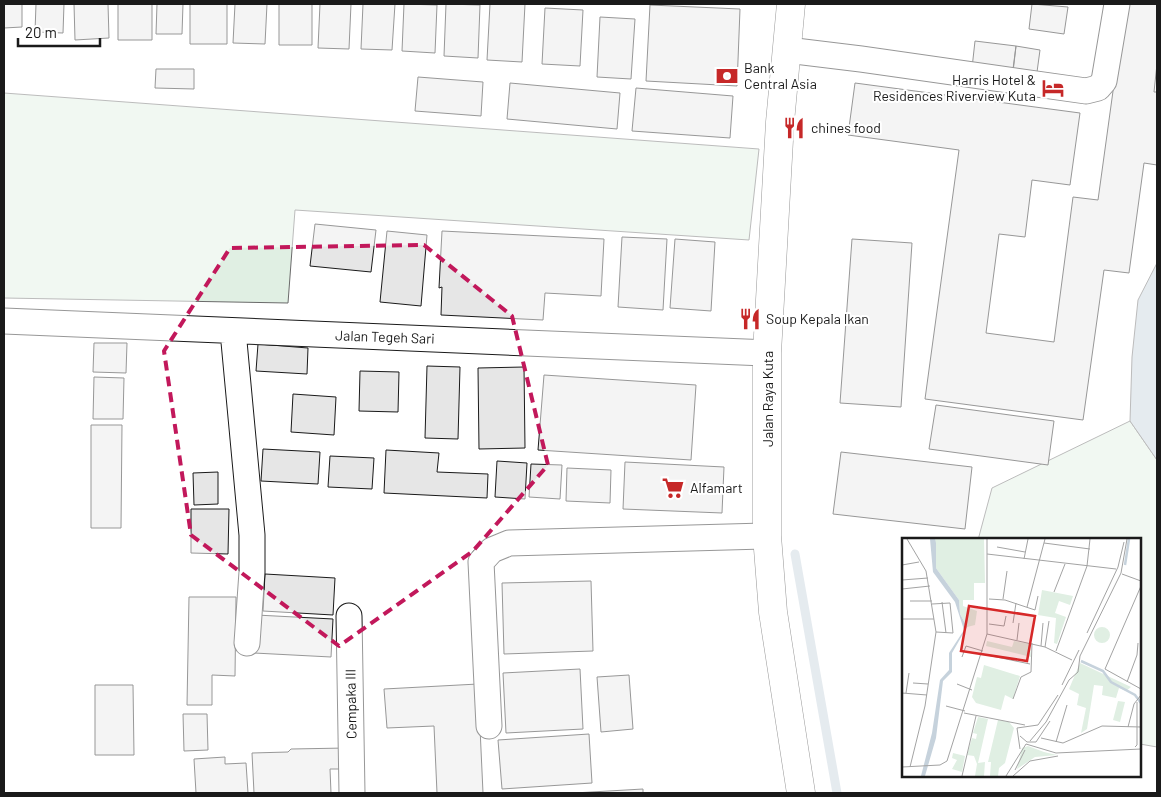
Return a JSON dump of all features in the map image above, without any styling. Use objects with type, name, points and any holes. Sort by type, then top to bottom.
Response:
[{"type":"main road","name":"Jalan Raya Kuta","points":[[791,4],[779,132],[767,354],[767,536],[773,612],[801,793]]},
{"type":"street","points":[[786,50],[1086,91],[1098,88],[1104,81],[1117,4]]},
{"type":"street","name":"Jalan Tegeh Sari","points":[[4,321],[767,354]]},
{"type":"street","points":[[233,331],[252,535],[252,572],[247,643]]},
{"type":"street","points":[[489,726],[481,562],[492,550],[509,543],[767,536]]},
{"type":"street","name":"Cempaka III","points":[[349,616],[352,793]]},
{"type":"highlighted area","points":[[424,245],[512,316],[548,465],[473,551],[339,646],[191,535],[164,351],[230,248]]},
{"type":"green space","points":[[4,93],[759,149],[749,240],[295,210],[288,303],[4,298]]},
{"type":"green space","points":[[1130,421],[1157,460],[1157,747],[1141,744],[1141,538],[979,538],[992,488]]},
{"type":"shaded area","points":[[1157,263],[1157,460],[1130,421],[1132,357],[1138,300]]},
{"type":"building","points":[[4,4],[22,4],[22,27],[4,28]]},
{"type":"building","points":[[36,4],[64,4],[63,33],[35,32]]},
{"type":"building","points":[[74,4],[108,4],[109,38],[75,40]]},
{"type":"building","points":[[118,4],[152,4],[152,40],[118,40]]},
{"type":"building","points":[[157,4],[183,4],[182,34],[156,34]]},
{"type":"building","points":[[190,4],[227,4],[227,44],[190,44]]},
{"type":"building","points":[[235,4],[267,4],[265,44],[233,43]]},
{"type":"building","points":[[279,4],[312,4],[312,45],[279,45]]},
{"type":"building","points":[[320,4],[351,4],[349,49],[318,48]]},
{"type":"building","points":[[363,4],[395,4],[392,50],[361,49]]},
{"type":"building","points":[[404,4],[437,5],[435,53],[402,51]]},
{"type":"building","points":[[446,4],[480,5],[478,58],[444,56]]},
{"type":"building","points":[[490,4],[525,4],[522,62],[487,60]]},
{"type":"building","points":[[1032,4],[1068,7],[1064,34],[1029,29]]},
{"type":"building","points":[[1125,4],[1157,4],[1157,64],[1154,92],[1157,92],[1157,165],[1144,163],[1129,273],[1104,270],[1083,420],[925,399],[959,150],[848,135],[855,83],[1080,113],[1070,185],[1032,180],[1025,237],[999,234],[986,333],[1054,342],[1073,197],[1098,200]]},
{"type":"building","points":[[650,5],[740,9],[737,86],[646,81]]},
{"type":"building","points":[[545,8],[583,10],[580,66],[542,64]]},
{"type":"building","points":[[600,17],[635,19],[631,79],[597,77]]},
{"type":"building","points":[[975,41],[1016,46],[1013,72],[972,68]]},
{"type":"building","points":[[1016,46],[1040,50],[1037,72],[1013,69]]},
{"type":"building","points":[[156,69],[194,69],[194,89],[155,88]]},
{"type":"building","points":[[418,77],[483,82],[481,116],[415,111]]},
{"type":"building","points":[[510,83],[620,93],[617,129],[507,119]]},
{"type":"building","points":[[636,88],[733,96],[730,138],[632,131]]},
{"type":"building","points":[[315,224],[376,230],[371,272],[310,266]]},
{"type":"building","points":[[387,231],[427,235],[421,306],[380,302]]},
{"type":"building","points":[[442,231],[604,239],[601,296],[545,293],[543,320],[441,315],[442,287],[439,288]]},
{"type":"building","points":[[622,237],[667,239],[663,310],[618,307]]},
{"type":"building","points":[[675,239],[715,242],[711,311],[670,308]]},
{"type":"building","points":[[852,239],[912,243],[901,407],[840,403]]},
{"type":"building","points":[[94,343],[127,343],[126,373],[93,372]]},
{"type":"building","points":[[258,344],[308,348],[307,374],[256,371]]},
{"type":"building","points":[[427,366],[460,367],[458,439],[425,438]]},
{"type":"building","points":[[524,367],[525,448],[479,449],[478,368]]},
{"type":"building","points":[[360,371],[399,372],[398,412],[359,411]]},
{"type":"building","points":[[544,375],[696,385],[691,460],[538,450]]},
{"type":"building","points":[[94,377],[124,378],[123,419],[93,419]]},
{"type":"building","points":[[293,394],[336,397],[334,435],[291,432]]},
{"type":"building","points":[[936,405],[1054,421],[1048,465],[929,449]]},
{"type":"building","points":[[91,425],[122,425],[121,528],[91,528]]},
{"type":"building","points":[[263,449],[320,452],[318,484],[261,481]]},
{"type":"building","points":[[386,450],[439,453],[437,472],[488,474],[487,498],[384,493]]},
{"type":"building","points":[[841,452],[972,467],[965,529],[833,514]]},
{"type":"building","points":[[330,456],[374,458],[372,489],[328,487]]},
{"type":"building","points":[[497,461],[527,463],[525,499],[495,497]]},
{"type":"building","name":"Alfamart","points":[[625,462],[724,467],[722,513],[623,509]]},
{"type":"building","points":[[531,464],[562,465],[560,499],[529,497]]},
{"type":"building","points":[[567,468],[611,470],[610,503],[566,501]]},
{"type":"building","points":[[218,472],[218,504],[194,505],[193,473]]},
{"type":"building","points":[[191,509],[229,509],[228,554],[191,553]]},
{"type":"building","points":[[265,574],[335,578],[333,615],[263,611]]},
{"type":"building","points":[[591,581],[593,651],[504,654],[502,583]]},
{"type":"building","points":[[189,597],[236,597],[235,676],[212,675],[212,705],[187,705]]},
{"type":"building","points":[[256,615],[333,619],[331,657],[254,653]]},
{"type":"building","points":[[580,669],[583,729],[506,733],[503,673]]},
{"type":"building","points":[[629,675],[633,729],[601,732],[597,677]]},
{"type":"building","points":[[478,684],[483,793],[437,793],[434,726],[387,728],[384,689]]},
{"type":"building","points":[[95,685],[133,685],[134,755],[95,755]]},
{"type":"building","points":[[183,714],[207,714],[208,750],[184,751]]},
{"type":"building","points":[[589,734],[592,783],[502,789],[498,740]]},
{"type":"building","points":[[346,748],[347,769],[330,769],[331,793],[254,793],[252,753],[288,752],[291,749]]},
{"type":"building","points":[[225,757],[225,764],[246,763],[248,793],[196,793],[194,759]]},
{"type":"building","points":[[643,789],[643,793],[574,793]]},
{"type":"waterway","points":[[795,554],[837,793]]},
{"type":"place","name":"Bank Central Asia","points":[[727,76]]},
{"type":"place","name":"Harris Hotel & Residences Riverview Kuta","points":[[1053,88]]},
{"type":"place","name":"chines food","points":[[794,128]]},
{"type":"place","name":"Soup Kepala Ikan","points":[[750,319]]},
{"type":"place","name":"Alfamart","points":[[673,488]]}]
